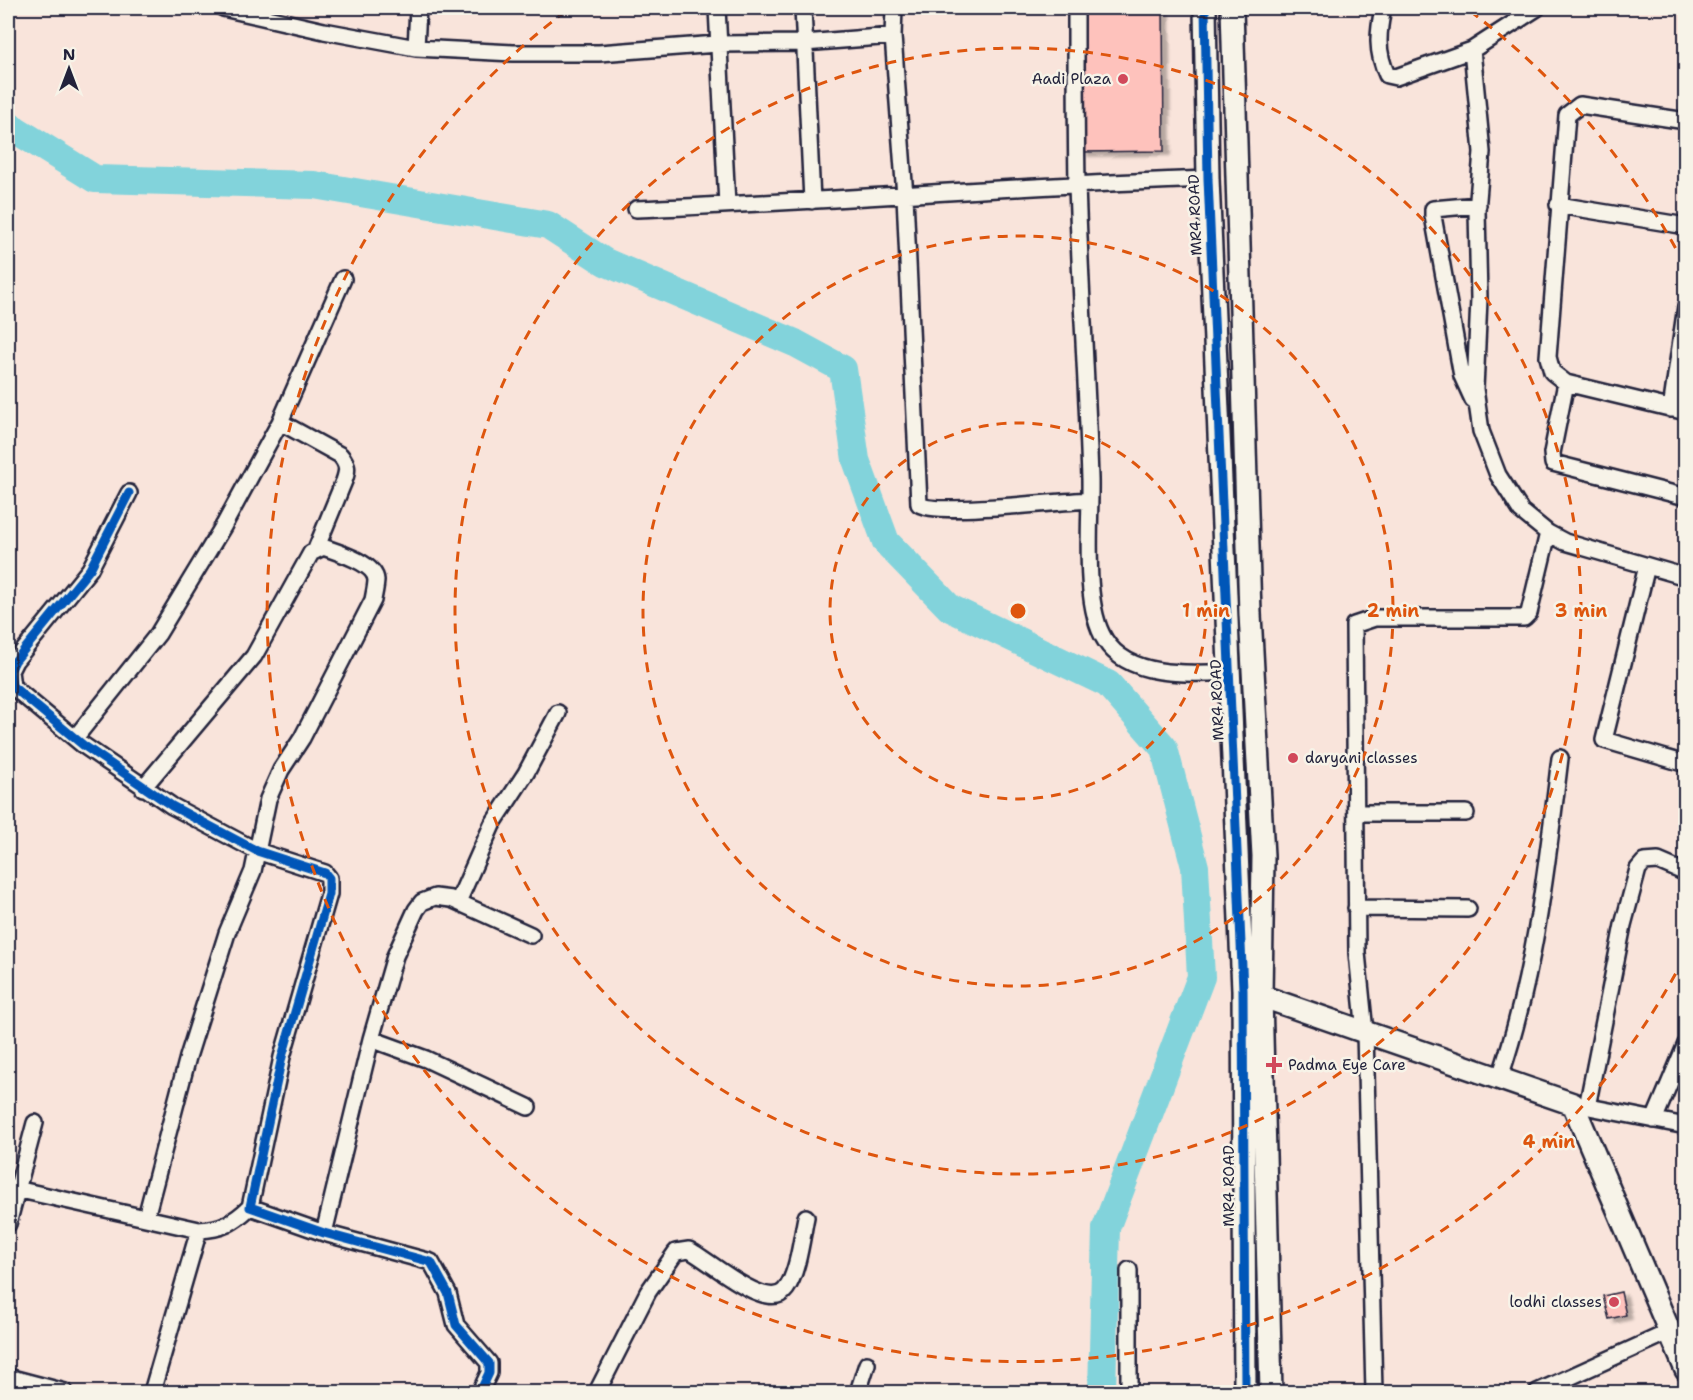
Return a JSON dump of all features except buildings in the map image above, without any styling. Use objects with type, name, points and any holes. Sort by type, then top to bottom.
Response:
[{"type":"street","points":[[223,8],[324,31],[416,48],[513,53],[599,53],[717,44],[804,43],[893,36]]},
{"type":"street","points":[[416,48],[418,8]]},
{"type":"street","points":[[717,8],[717,44],[727,205]]},
{"type":"street","points":[[803,8],[812,201]]},
{"type":"street","points":[[894,8],[893,36],[905,196],[919,504],[930,508],[960,508],[1090,500]]},
{"type":"street","points":[[1076,8],[1077,183],[1094,610],[1105,642],[1116,653],[1142,666],[1166,673],[1231,672]]},
{"type":"street","name":"MR4 ROAD","points":[[1205,8],[1208,179],[1231,672],[1252,993],[1271,1392]]},
{"type":"street","name":"MR4 ROAD","points":[[1232,8],[1250,614],[1263,856],[1252,993],[1245,1392]]},
{"type":"street","points":[[1383,8],[1378,34],[1378,55],[1386,75],[1396,77],[1472,50],[1537,8]]},
{"type":"street","points":[[1472,50],[1482,152],[1478,205],[1479,299],[1475,389],[1481,431],[1498,475],[1521,510],[1548,533],[1565,542],[1686,577]]},
{"type":"street","points":[[1686,121],[1602,106],[1580,105],[1573,108],[1564,124],[1548,357],[1552,372],[1566,383],[1678,410],[1686,306]]},
{"type":"street","points":[[636,209],[905,196],[1077,183],[1208,179]]},
{"type":"street","points":[[1478,205],[1433,209],[1462,376],[1478,411]]},
{"type":"street","points":[[1558,205],[1686,226]]},
{"type":"street","points":[[75,738],[158,634],[224,525],[280,422],[342,279]]},
{"type":"street","points":[[1566,383],[1552,453],[1554,463],[1686,496]]},
{"type":"street","points":[[280,422],[340,455],[346,462],[348,471],[316,549]]},
{"type":"street","points":[[16,1189],[199,1230],[216,1230],[232,1224],[250,1208],[282,1057],[330,883],[325,873],[256,851],[143,788],[75,738],[19,693],[9,681],[10,671],[15,661],[90,570],[129,493]]},
{"type":"street","points":[[1374,1392],[1365,1032],[1357,952],[1354,625],[1375,618],[1524,618],[1529,613],[1548,533]]},
{"type":"street","points":[[143,788],[254,656],[311,553],[323,547],[352,558],[373,571],[376,580],[373,600],[302,738],[280,770],[268,799],[253,871],[227,933],[188,1056],[146,1217]]},
{"type":"street","points":[[1647,566],[1604,741],[1686,765]]},
{"type":"street","points":[[458,902],[492,825],[526,774],[558,713]]},
{"type":"street","points":[[1500,1077],[1511,1043],[1534,950],[1560,758]]},
{"type":"street","points":[[1356,813],[1466,813]]},
{"type":"street","points":[[1686,873],[1658,861],[1644,862],[1638,869],[1580,1106],[1686,1370]]},
{"type":"street","points":[[324,1233],[371,1039],[395,956],[416,910],[422,902],[435,897],[458,902],[531,935]]},
{"type":"street","points":[[1356,908],[1468,909]]},
{"type":"street","points":[[1252,993],[1580,1106],[1686,1126]]},
{"type":"street","points":[[371,1039],[426,1059],[528,1107]]},
{"type":"street","points":[[1654,1120],[1686,1044]]},
{"type":"street","points":[[8,1224],[35,1123]]},
{"type":"street","points":[[250,1208],[324,1233],[431,1262],[447,1293],[456,1325],[489,1363],[489,1373],[480,1392]]},
{"type":"street","points":[[597,1392],[648,1292],[676,1252],[689,1250],[748,1288],[772,1296],[780,1295],[787,1288],[796,1262],[806,1217]]},
{"type":"street","points":[[152,1392],[199,1230]]},
{"type":"street","points":[[1129,1270],[1129,1392]]},
{"type":"street","points":[[1537,1392],[1669,1332]]},
{"type":"street","points":[[858,1392],[867,1364]]},
{"type":"street","points":[[8,1377],[63,1392]]},
{"type":"waterway","points":[[8,125],[95,179],[314,185],[548,225],[605,262],[795,343],[843,369],[856,460],[886,542],[950,608],[1108,684],[1164,748],[1195,867],[1201,977],[1106,1228],[1102,1392]]},
{"type":"cycle path","points":[[1205,8],[1208,179],[1243,990],[1245,1392]]},
{"type":"cycle path","points":[[129,493],[90,569],[15,661],[10,671],[12,686],[83,745],[172,806],[257,851],[325,873],[329,878],[329,894],[282,1057],[250,1207],[324,1233],[431,1262],[448,1293],[456,1325],[489,1363],[489,1373],[480,1392]]},
{"type":"place","name":"Aadi Plaza","points":[[1123,79]]},
{"type":"place","name":"daryani classes","points":[[1293,758]]},
{"type":"place","name":"Padma Eye Care","points":[[1274,1065]]},
{"type":"place","name":"lodhi classes","points":[[1614,1302]]}]
